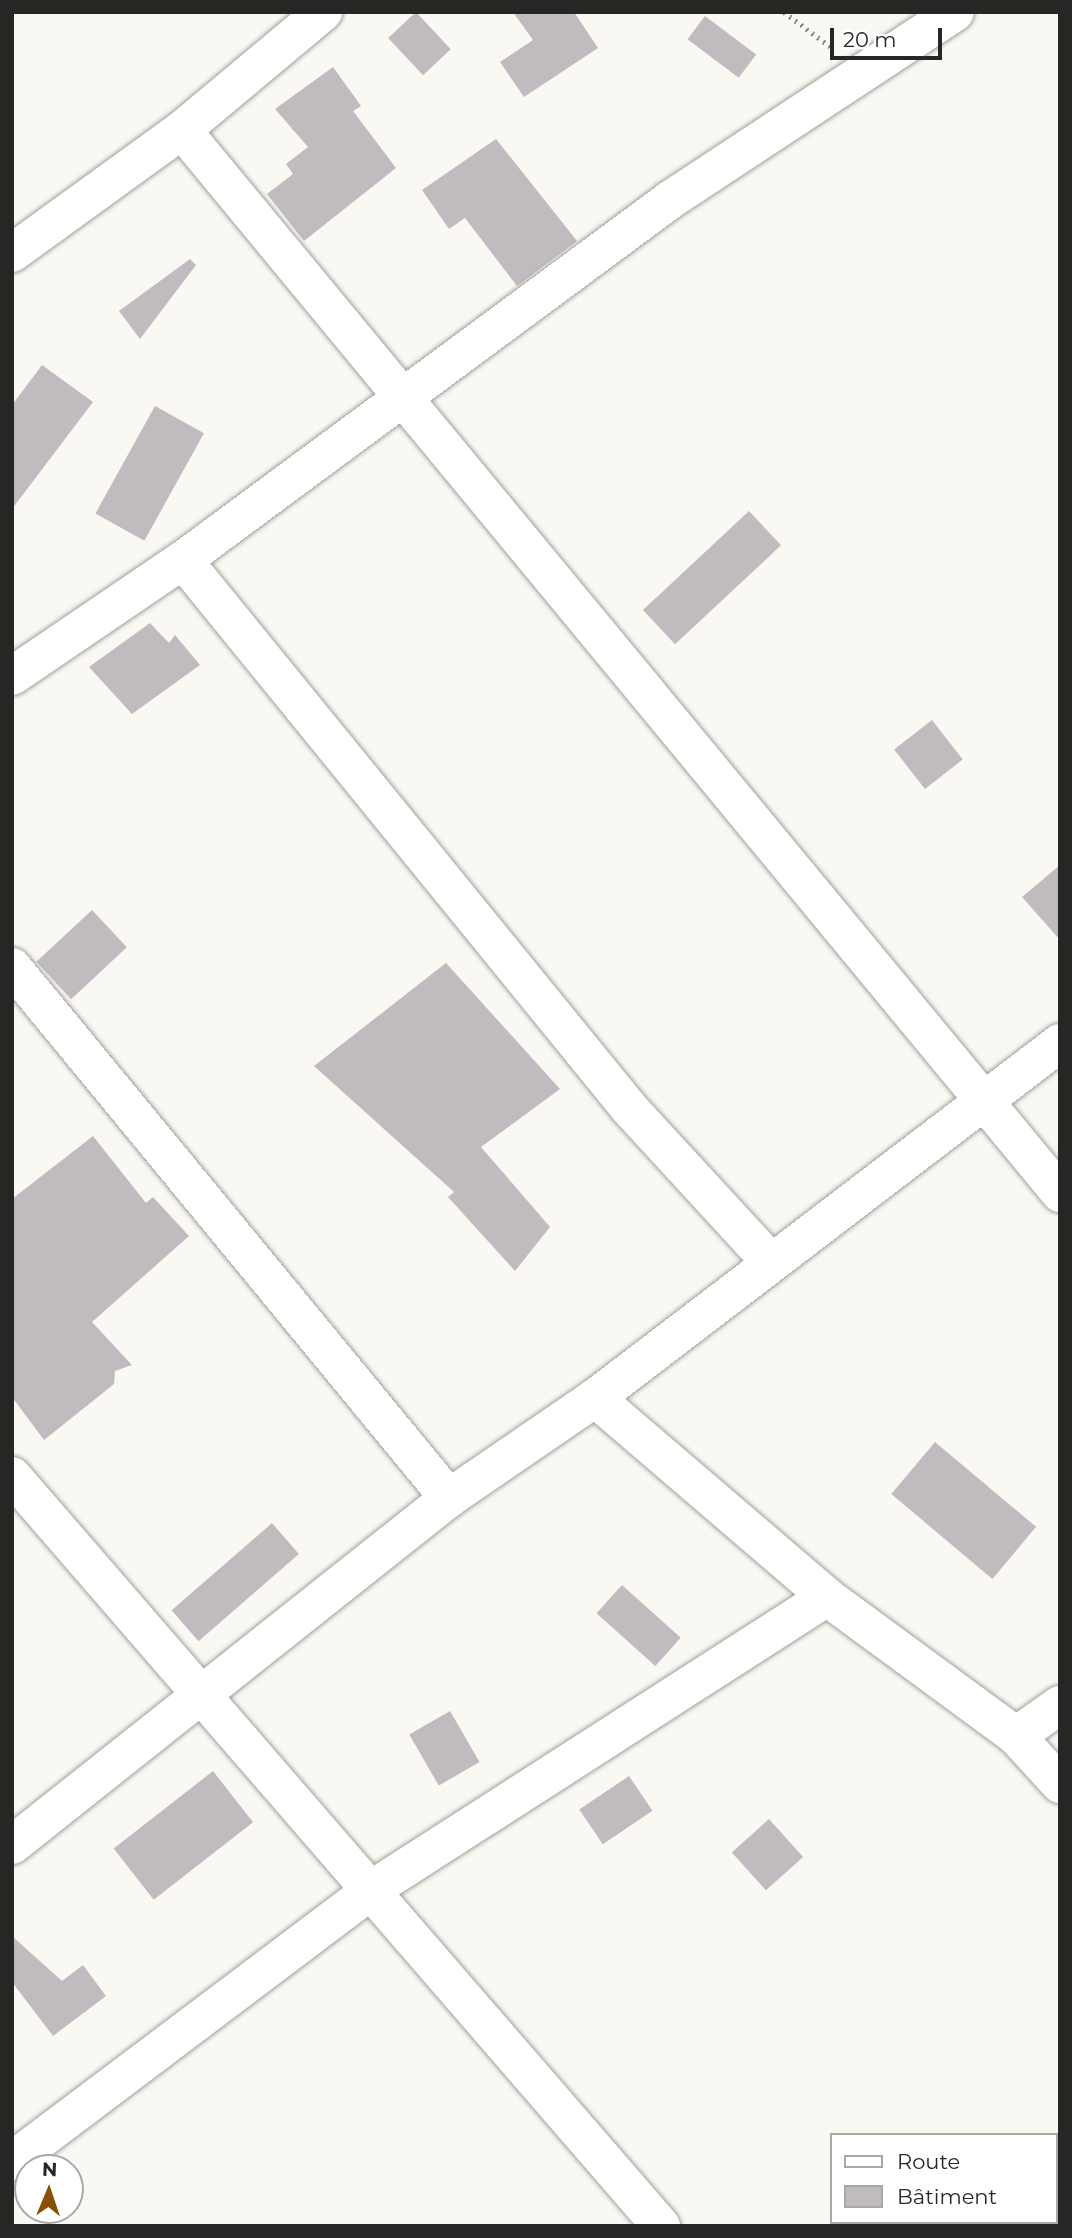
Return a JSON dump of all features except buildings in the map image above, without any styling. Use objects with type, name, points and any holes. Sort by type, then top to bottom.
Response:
[{"type":"street","points":[[12,676],[183,560],[398,395],[670,200],[955,12]]},
{"type":"street","points":[[12,253],[182,130],[318,14]]},
{"type":"street","points":[[182,130],[981,1103],[1060,1193]]},
{"type":"street","points":[[183,560],[629,1108],[769,1260]]},
{"type":"street","points":[[12,967],[449,1498]]},
{"type":"street","points":[[12,1845],[449,1498],[595,1398],[769,1260],[1060,1043]]},
{"type":"street","points":[[595,1398],[827,1597],[1016,1736],[1060,1784]]},
{"type":"street","points":[[12,1476],[200,1696],[374,1888],[661,2226]]},
{"type":"street","points":[[12,2161],[374,1888],[827,1597]]},
{"type":"street","points":[[1016,1736],[1060,1705]]},
{"type":"path","points":[[784,12],[864,71]]}]
